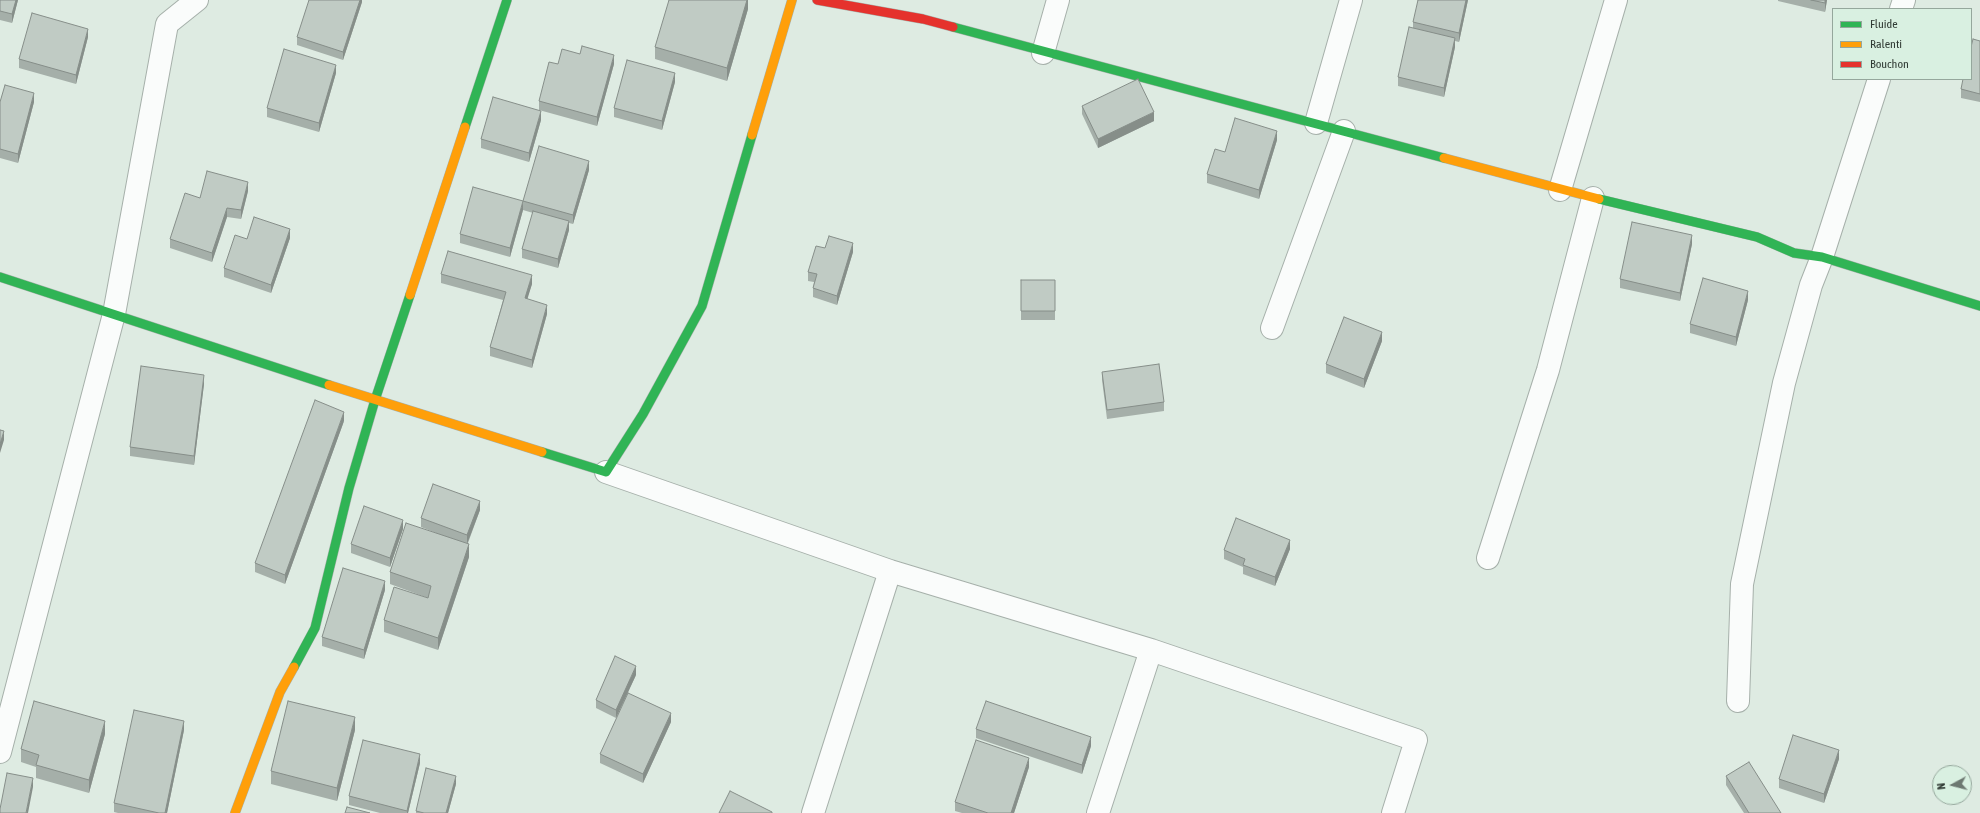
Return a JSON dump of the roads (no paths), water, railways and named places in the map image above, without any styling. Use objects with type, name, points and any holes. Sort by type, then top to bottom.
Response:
[{"type":"street","points":[[0,752],[114,314],[167,24],[196,0]]},
{"type":"street","points":[[235,813],[253,761],[280,692],[315,628],[349,488],[375,400],[507,0]]},
{"type":"street","points":[[606,472],[643,414],[702,306],[792,0]]},
{"type":"street","points":[[817,0],[922,20],[1042,53],[1316,123],[1560,190],[1757,237],[1794,253],[1822,257],[1980,306]]},
{"type":"street","points":[[1042,53],[1058,0]]},
{"type":"street","points":[[1316,123],[1351,0]]},
{"type":"street","points":[[1560,190],[1616,0]]},
{"type":"street","points":[[1738,701],[1742,584],[1784,383],[1811,285],[1822,257],[1879,80]]},
{"type":"street","points":[[1272,328],[1344,131]]},
{"type":"street","points":[[1488,558],[1548,370],[1593,198]]},
{"type":"street","points":[[0,277],[375,400],[606,472],[890,571],[1151,650],[1416,740],[1393,813]]},
{"type":"street","points":[[813,813],[890,571]]},
{"type":"street","points":[[1098,813],[1151,650]]}]
